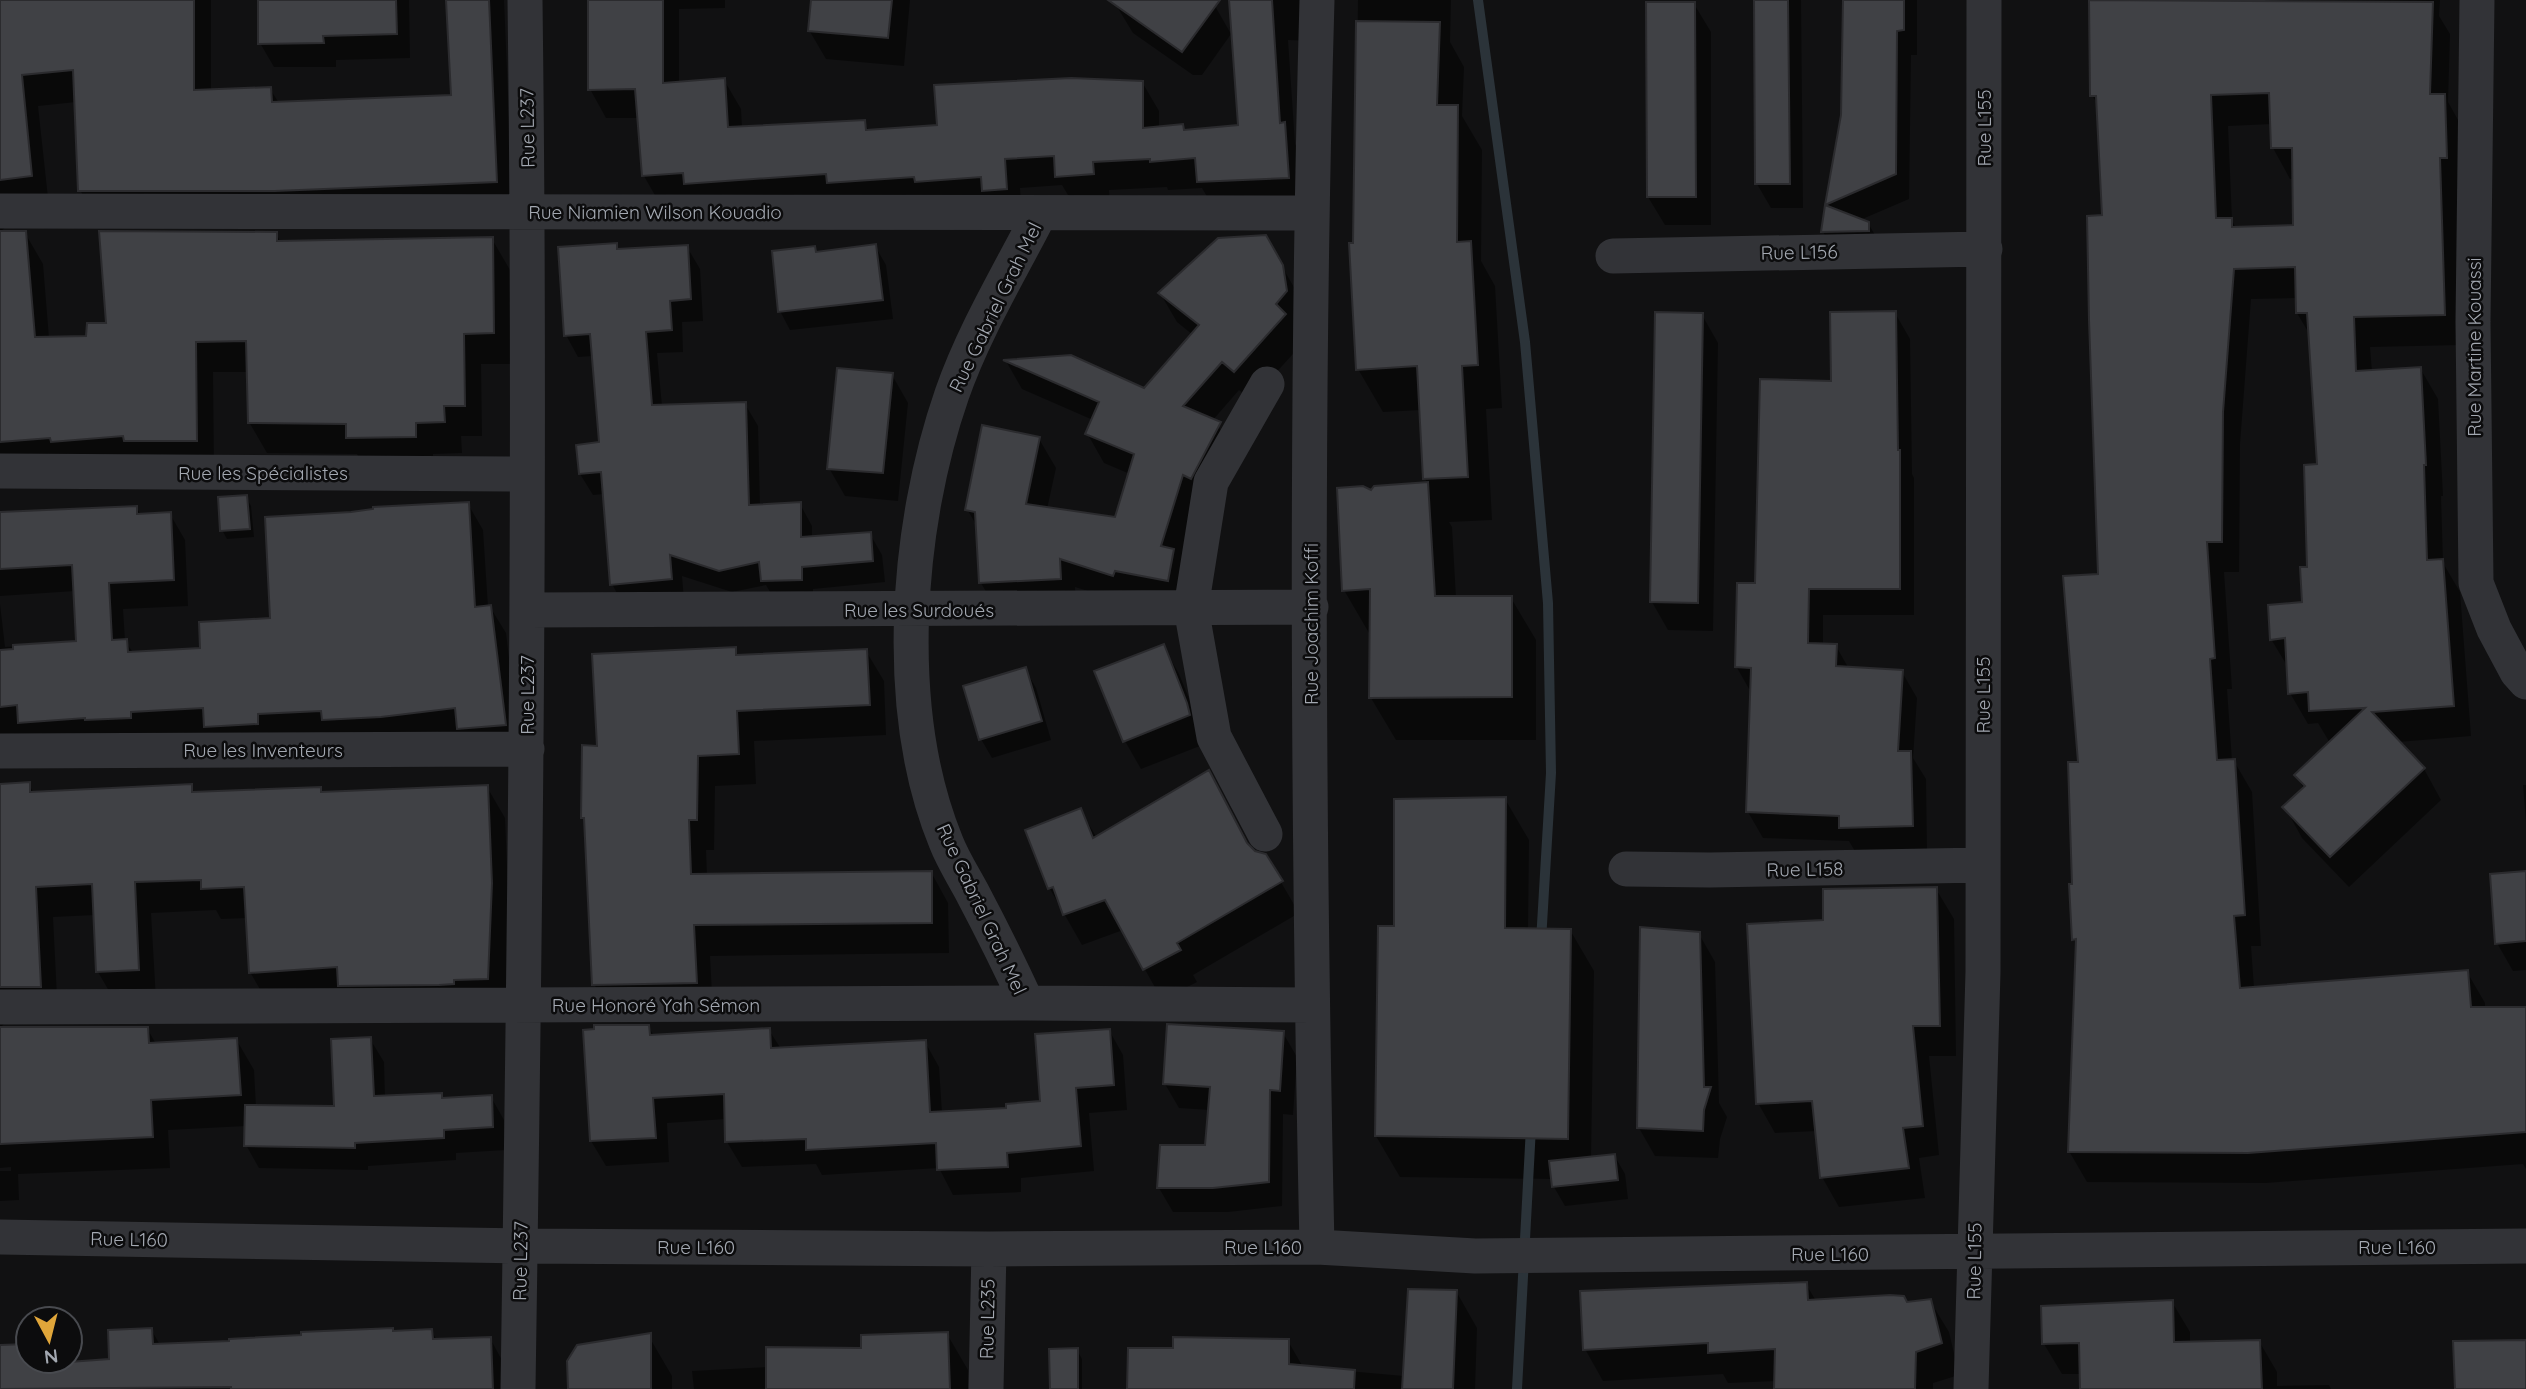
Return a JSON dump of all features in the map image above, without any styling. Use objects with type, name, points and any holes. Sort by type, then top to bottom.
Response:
[{"type":"street","name":"Rue L237","points":[[518,1389],[527,749],[528,212],[525,0]]},
{"type":"street","name":"Rue Joachim Koffi","points":[[1317,0],[1311,213],[1312,1006],[1317,1247]]},
{"type":"street","name":"Rue L155","points":[[1971,1389],[1983,972],[1984,0]]},
{"type":"street","name":"Rue Martine Kouassi","points":[[2477,0],[2473,322],[2476,583],[2494,629],[2516,672],[2526,682]]},
{"type":"street","name":"Rue Niamien Wilson Kouadio","points":[[0,211],[1311,213]]},
{"type":"street","name":"Rue Gabriel Grah Mel","points":[[1027,1003],[946,843],[932,798],[918,736],[913,689],[911,610],[929,480],[952,393],[982,326],[1041,213]]},
{"type":"street","name":"Rue L156","points":[[1613,256],[1985,249]]},
{"type":"street","points":[[1265,834],[1214,737],[1191,608],[1211,482],[1267,384]]},
{"type":"street","name":"Rue les Spécialistes","points":[[0,471],[527,474]]},
{"type":"street","name":"Rue les Surdoués","points":[[527,610],[1311,607]]},
{"type":"street","name":"Rue les Inventeurs","points":[[0,751],[527,749]]},
{"type":"street","name":"Rue L158","points":[[1626,869],[1983,865]]},
{"type":"street","name":"Rue Honoré Yah Sémon","points":[[0,1007],[1027,1003],[1312,1006]]},
{"type":"street","name":"Rue L160","points":[[0,1237],[520,1246],[989,1249],[1317,1247],[1475,1256],[2526,1246]]},
{"type":"street","name":"Rue L235","points":[[986,1389],[989,1249]]},
{"type":"building","points":[[0,0],[194,0],[194,90],[271,87],[272,102],[451,95],[446,0],[489,0],[497,182],[275,191],[78,191],[73,70],[22,75],[32,176],[0,180]]},
{"type":"building","points":[[258,0],[396,0],[397,34],[323,36],[324,43],[258,44]]},
{"type":"building","points":[[588,0],[663,0],[663,83],[725,78],[728,127],[865,120],[866,130],[937,125],[934,85],[1071,78],[1143,81],[1143,128],[1183,124],[1184,130],[1238,125],[1229,0],[1272,0],[1280,123],[1285,122],[1289,178],[1197,182],[1195,158],[1150,162],[1150,159],[1093,162],[1094,174],[1055,177],[1054,156],[1005,159],[1007,189],[982,191],[981,177],[915,182],[914,177],[827,183],[826,174],[684,184],[683,173],[642,176],[635,89],[588,90]]},
{"type":"building","points":[[811,0],[892,0],[888,38],[808,31]]},
{"type":"building","points":[[1108,0],[1220,0],[1182,52]]},
{"type":"building","points":[[1754,0],[1788,0],[1790,184],[1755,184]]},
{"type":"building","points":[[1843,0],[1904,0],[1904,30],[1897,31],[1896,174],[1825,205],[1841,115]]},
{"type":"building","points":[[2089,0],[2433,2],[2430,94],[2445,94],[2447,158],[2440,158],[2445,315],[2354,317],[2356,371],[2421,367],[2427,560],[2443,559],[2454,706],[2372,712],[2425,768],[2330,857],[2282,807],[2305,786],[2294,775],[2365,708],[2309,711],[2308,692],[2288,694],[2285,638],[2270,640],[2268,605],[2302,602],[2300,567],[2307,567],[2304,465],[2317,464],[2307,313],[2296,313],[2295,267],[2234,269],[2223,412],[2222,542],[2207,542],[2215,658],[2210,659],[2217,760],[2235,759],[2245,915],[2234,916],[2240,988],[2468,970],[2471,1007],[2526,1007],[2526,1132],[2248,1153],[2068,1152],[2076,939],[2072,940],[2069,884],[2072,884],[2068,762],[2078,762],[2063,576],[2098,574],[2087,216],[2102,215],[2096,96],[2090,96]],"holes":[[[2269,93],[2271,148],[2292,148],[2293,225],[2232,227],[2232,218],[2216,218],[2211,95]]]},
{"type":"building","points":[[1646,2],[1695,2],[1696,197],[1647,197]]},
{"type":"building","points":[[1356,21],[1440,22],[1437,105],[1458,105],[1457,242],[1471,241],[1478,365],[1462,366],[1468,477],[1423,479],[1417,366],[1356,370],[1349,243],[1353,243]]},
{"type":"building","points":[[1825,205],[1869,222],[1869,231],[1821,232]]},
{"type":"building","points":[[0,231],[26,231],[35,337],[86,336],[87,323],[106,323],[99,231],[277,232],[277,241],[493,237],[494,333],[464,334],[465,406],[444,406],[445,422],[416,423],[416,437],[346,438],[346,424],[248,423],[246,341],[196,342],[197,441],[124,441],[123,436],[51,442],[50,438],[0,442]]},
{"type":"building","points":[[1266,235],[1283,265],[1287,291],[1276,304],[1286,314],[1234,372],[1222,362],[1183,406],[1221,422],[1191,479],[1183,475],[1161,546],[1174,549],[1168,581],[1115,571],[1113,576],[1060,559],[1061,579],[979,583],[975,512],[965,510],[982,425],[1040,437],[1026,504],[1115,517],[1134,454],[1085,434],[1099,402],[1003,360],[1071,355],[1144,388],[1199,325],[1158,293],[1218,238]]},
{"type":"building","points":[[617,243],[617,249],[688,245],[691,299],[670,301],[672,330],[646,332],[652,405],[746,402],[749,505],[801,502],[801,537],[871,532],[873,561],[802,567],[802,580],[761,581],[759,562],[719,571],[670,555],[672,579],[610,585],[601,472],[579,474],[576,445],[599,442],[590,334],[564,336],[558,247]]},
{"type":"building","points":[[876,244],[883,300],[778,312],[772,251],[815,246],[816,252]]},
{"type":"building","points":[[1896,311],[1900,589],[1809,589],[1808,643],[1837,644],[1836,666],[1903,670],[1898,751],[1911,751],[1913,826],[1839,828],[1839,816],[1746,812],[1751,668],[1735,667],[1737,583],[1755,583],[1760,379],[1831,381],[1830,312]]},
{"type":"building","points":[[1655,312],[1703,313],[1698,603],[1650,602]]},
{"type":"building","points":[[837,368],[893,373],[883,473],[827,469]]},
{"type":"building","points":[[1428,482],[1435,596],[1512,596],[1512,697],[1369,698],[1370,589],[1342,591],[1337,488],[1363,486],[1371,490],[1374,486]]},
{"type":"building","points":[[247,495],[250,529],[220,531],[218,497]]},
{"type":"building","points":[[469,502],[475,607],[491,605],[506,725],[457,729],[455,708],[381,717],[322,720],[321,711],[258,714],[258,724],[204,727],[203,708],[131,712],[131,718],[18,723],[17,705],[0,707],[0,650],[13,649],[13,645],[76,641],[72,565],[0,569],[0,512],[137,506],[137,514],[171,512],[174,580],[109,583],[112,640],[127,639],[128,652],[200,648],[199,622],[270,618],[265,517]]},
{"type":"building","points":[[1164,644],[1190,715],[1123,742],[1094,671]]},
{"type":"building","points":[[736,647],[736,655],[867,649],[870,705],[737,711],[739,754],[698,756],[697,820],[689,820],[691,874],[932,871],[932,923],[694,925],[697,983],[592,985],[584,818],[581,818],[582,745],[597,746],[592,654]]},
{"type":"building","points":[[1026,667],[1042,721],[979,740],[963,686]]},
{"type":"building","points":[[1209,770],[1247,843],[1255,851],[1266,854],[1283,881],[1177,943],[1181,950],[1143,970],[1105,900],[1063,915],[1053,887],[1048,889],[1025,830],[1081,808],[1093,838]]},
{"type":"building","points":[[30,782],[30,792],[192,784],[192,792],[321,787],[321,792],[488,785],[492,883],[488,979],[454,980],[454,984],[439,985],[338,986],[337,967],[249,973],[244,887],[201,889],[201,880],[135,882],[139,970],[96,972],[92,884],[36,887],[41,987],[0,987],[0,784]]},
{"type":"building","points":[[1506,797],[1505,928],[1571,929],[1568,1139],[1375,1136],[1378,926],[1394,926],[1394,799]]},
{"type":"building","points":[[2526,871],[2526,941],[2495,944],[2490,874]]},
{"type":"building","points":[[1937,887],[1940,1026],[1913,1026],[1923,1126],[1903,1128],[1909,1168],[1820,1178],[1812,1101],[1756,1104],[1747,924],[1823,920],[1823,889]]},
{"type":"building","points":[[1640,927],[1700,932],[1704,1087],[1711,1087],[1704,1110],[1703,1131],[1637,1128]]},
{"type":"building","points":[[1167,1024],[1284,1031],[1280,1091],[1270,1090],[1269,1182],[1213,1188],[1157,1188],[1160,1145],[1205,1145],[1210,1087],[1163,1084]]},
{"type":"building","points":[[594,1025],[649,1025],[650,1035],[770,1028],[771,1048],[926,1040],[930,1112],[1006,1108],[1006,1104],[1040,1101],[1035,1034],[1110,1029],[1114,1085],[1076,1088],[1081,1146],[1007,1153],[1008,1167],[937,1170],[936,1143],[806,1150],[806,1139],[725,1142],[724,1094],[653,1098],[656,1138],[590,1141],[583,1030],[594,1029]]},
{"type":"building","points":[[0,1027],[148,1027],[149,1043],[237,1038],[241,1095],[151,1100],[153,1137],[0,1144]]},
{"type":"building","points":[[371,1037],[374,1096],[442,1093],[442,1098],[492,1095],[493,1127],[444,1130],[444,1138],[355,1143],[355,1148],[244,1146],[245,1105],[334,1106],[331,1039]]},
{"type":"building","points":[[1615,1154],[1618,1180],[1552,1187],[1549,1161]]},
{"type":"building","points":[[1807,1282],[1808,1300],[1890,1295],[1904,1296],[1907,1302],[1931,1299],[1942,1343],[1916,1352],[1915,1389],[1774,1389],[1775,1349],[1708,1353],[1708,1343],[1583,1350],[1580,1291]]},
{"type":"building","points":[[1408,1289],[1457,1290],[1453,1389],[1402,1389]]},
{"type":"building","points":[[2173,1300],[2174,1342],[2260,1340],[2262,1389],[2080,1389],[2079,1343],[2042,1344],[2041,1306]]},
{"type":"building","points":[[152,1328],[153,1344],[229,1341],[301,1335],[301,1332],[393,1328],[393,1331],[432,1329],[433,1339],[491,1337],[493,1389],[0,1389],[0,1345],[14,1344],[14,1375],[84,1375],[84,1361],[109,1359],[108,1330]]},
{"type":"building","points":[[948,1332],[950,1389],[766,1389],[766,1347],[861,1348],[861,1335]]},
{"type":"building","points":[[651,1333],[651,1389],[568,1389],[567,1361],[577,1345]]},
{"type":"building","points":[[1173,1337],[1289,1339],[1289,1364],[1355,1370],[1354,1389],[1127,1389],[1128,1348],[1173,1348]]},
{"type":"building","points":[[2526,1340],[2526,1389],[2455,1389],[2453,1341]]},
{"type":"building","points":[[1078,1348],[1078,1389],[1050,1389],[1049,1349]]},
{"type":"waterway","points":[[1478,0],[1525,342],[1548,603],[1551,773],[1541,941]]},
{"type":"waterway","points":[[1517,1389],[1531,1127]]}]
